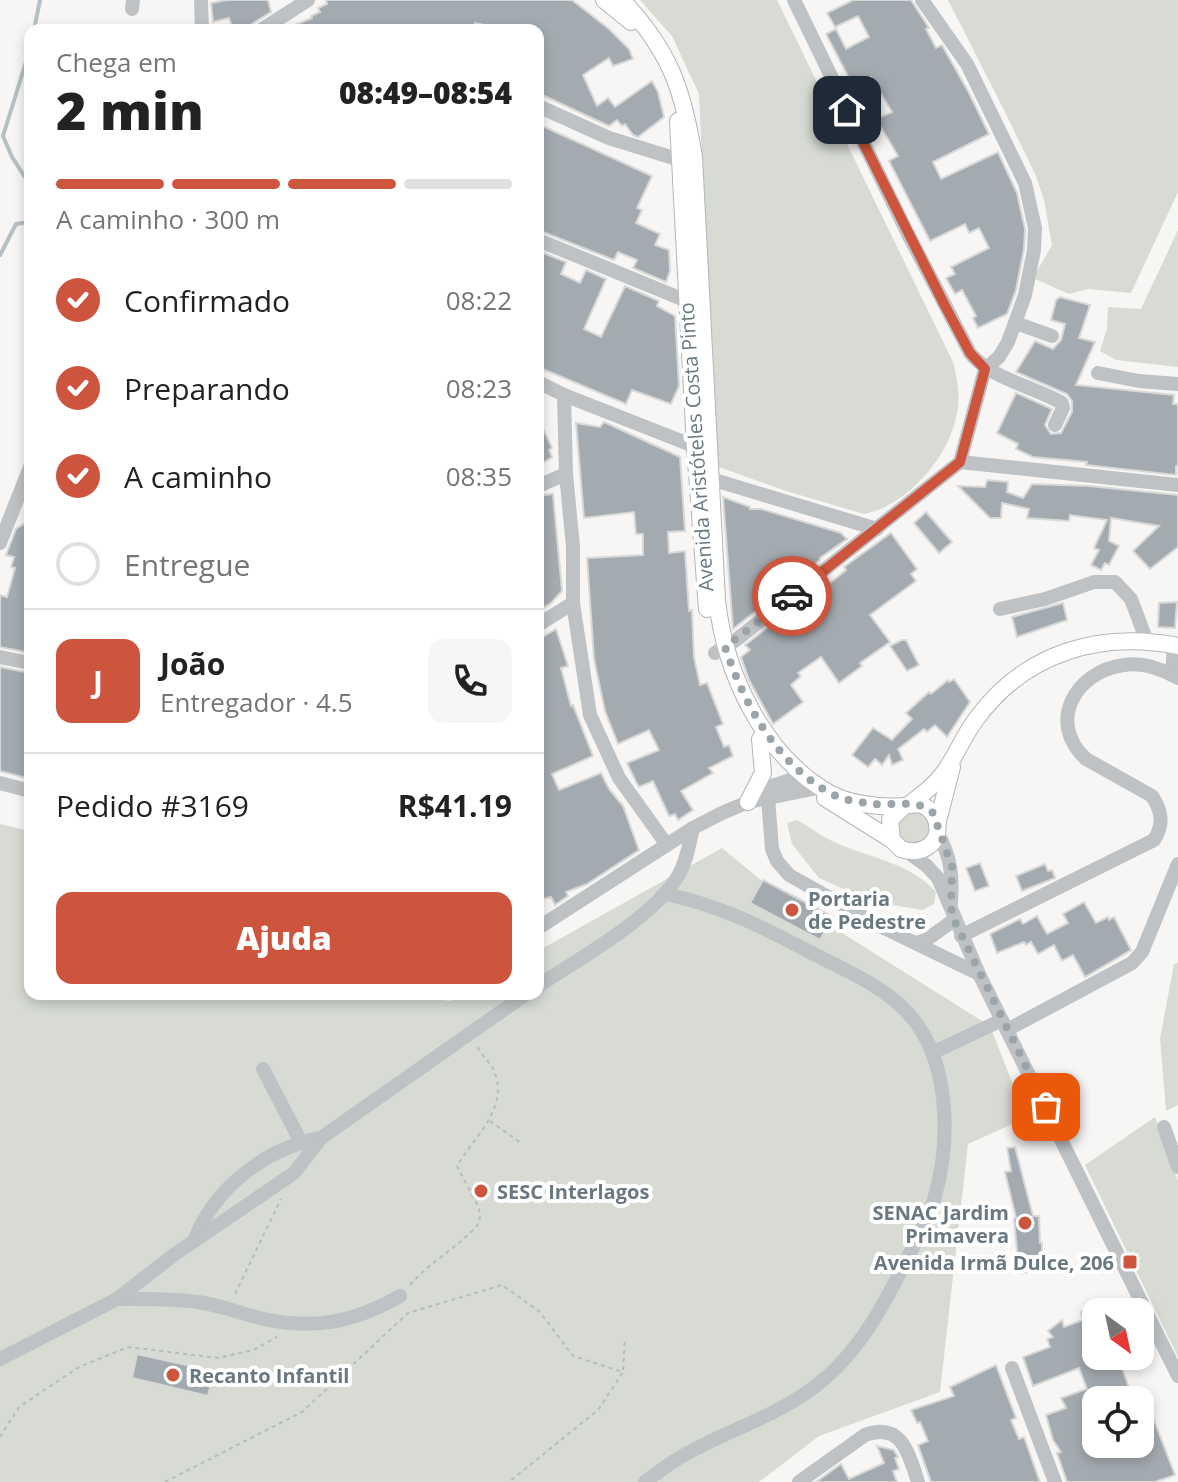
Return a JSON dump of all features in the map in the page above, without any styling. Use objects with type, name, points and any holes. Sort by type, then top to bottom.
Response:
[{"type":"main road","name":"Avenida Aristóteles Costa Pinto","points":[[604,0],[631,23],[655,56],[671,92],[687,158]]},
{"type":"main road","name":"Avenida Aristóteles Costa Pinto","points":[[622,0],[655,38],[675,76],[687,114],[701,449],[705,477],[709,629],[767,734],[805,781],[845,800],[907,805]]},
{"type":"main road","points":[[954,757],[937,828],[927,848],[908,852],[892,840],[890,820],[941,776],[978,716],[1001,690],[1051,657],[1076,648],[1111,641],[1146,639],[1176,646]]},
{"type":"main road","name":"Avenida Aristóteles Costa Pinto","points":[[720,650],[735,700],[760,739],[840,809],[892,840]]},
{"type":"main road","points":[[748,802],[763,773],[760,739]]},
{"type":"main road","points":[[907,805],[928,809],[937,828]]},
{"type":"street","points":[[201,0],[202,24]]},
{"type":"street","points":[[270,24],[308,0]]},
{"type":"street","points":[[794,0],[970,353],[985,369],[1060,402],[1063,408],[1055,425]]},
{"type":"street","points":[[720,650],[960,462],[985,369],[999,357],[1016,323],[1025,295],[1034,250],[1031,202],[1017,164],[967,64],[922,0]]},
{"type":"street","points":[[544,109],[609,138],[687,158]]},
{"type":"street","points":[[544,242],[694,302]]},
{"type":"street","points":[[1016,323],[1052,336]]},
{"type":"street","points":[[1098,373],[1178,384]]},
{"type":"street","points":[[544,385],[701,449]]},
{"type":"street","points":[[564,395],[566,474],[573,547],[573,603],[590,715],[619,778],[667,845]]},
{"type":"street","points":[[960,462],[1178,485]]},
{"type":"street","points":[[544,483],[566,474]]},
{"type":"street","points":[[705,477],[877,529]]},
{"type":"street","points":[[0,543],[24,500]]},
{"type":"street","points":[[1000,609],[1045,599],[1094,582],[1115,582],[1131,599],[1146,639]]},
{"type":"street","points":[[544,621],[573,603]]},
{"type":"street","points":[[961,936],[1154,840],[1160,831],[1159,806],[1152,796],[1077,752],[1068,734],[1067,715],[1079,690],[1092,676],[1111,668],[1126,664],[1148,665],[1175,676],[1176,646]]},
{"type":"street","points":[[0,657],[24,662]]},
{"type":"street","points":[[544,924],[693,828],[748,802],[769,787],[805,781]]},
{"type":"street","points":[[748,802],[768,798],[805,781]]},
{"type":"street","points":[[0,783],[24,789]]},
{"type":"street","points":[[768,798],[772,849],[782,869],[864,918],[979,974]]},
{"type":"street","points":[[544,982],[638,918],[665,894],[684,865],[693,828]]},
{"type":"street","points":[[917,943],[926,940],[953,914],[952,867],[937,828]]},
{"type":"street","points":[[908,852],[938,878],[979,974],[1178,1376]]},
{"type":"street","points":[[934,1052],[1005,1025],[1132,963],[1142,952],[1178,864]]},
{"type":"street","points":[[645,1482],[679,1458],[771,1413],[824,1379],[856,1345],[886,1302],[935,1198],[943,1155],[943,1117],[934,1052],[909,1013],[863,980],[735,913],[701,901],[665,894]]},
{"type":"street","points":[[0,1359],[117,1299],[194,1241],[294,1173],[321,1138],[518,1000]]},
{"type":"street","points":[[263,1069],[301,1142]]},
{"type":"street","points":[[1164,1127],[1178,1167]]},
{"type":"street","points":[[194,1241],[213,1204],[230,1184],[277,1153],[301,1142],[321,1138]]},
{"type":"street","points":[[117,1299],[167,1299],[229,1307],[286,1323],[345,1321],[365,1315],[400,1296]]},
{"type":"street","points":[[1012,1368],[1055,1482]]},
{"type":"street","points":[[799,1482],[865,1435],[884,1431],[901,1441],[918,1482]]},
{"type":"street","points":[[662,1482],[679,1458]]},
{"type":"path","points":[[400,1296],[422,1271],[470,1234],[480,1222],[479,1208],[457,1166],[489,1121],[497,1082],[492,1068],[470,1034]]},
{"type":"path","points":[[489,1121],[521,1143]]},
{"type":"path","points":[[229,1307],[281,1200]]},
{"type":"path","points":[[165,1482],[302,1412],[408,1313],[502,1285],[539,1311],[573,1356],[623,1372]]},
{"type":"path","points":[[0,1437],[19,1407],[79,1367],[128,1347],[218,1358],[253,1350],[277,1338],[286,1323]]},
{"type":"path","points":[[509,1482],[598,1410],[623,1372],[625,1339]]},
{"type":"shaded area","points":[[640,0],[777,0],[953,362],[958,404],[944,449],[909,491],[880,509],[864,514],[716,466],[699,94],[672,36]]},
{"type":"shaded area","points":[[948,0],[1178,0],[1178,192],[1131,293],[1088,289],[1069,294],[1033,278],[1052,245],[1044,200],[1036,176]]},
{"type":"shaded area","points":[[1178,230],[1178,367],[1116,360],[1100,351],[1107,328],[1108,307],[1141,309]]},
{"type":"shaded area","points":[[913,811],[925,816],[930,828],[925,840],[913,845],[901,840],[896,828],[901,816]]},
{"type":"shaded area","points":[[796,820],[828,839],[913,873],[936,892],[934,904],[922,910],[870,901],[819,878],[792,844],[787,823]]},
{"type":"shaded area","name":"SESC Interlagos","points":[[0,824],[24,830],[24,1000],[544,1000],[544,948],[722,848],[772,889],[990,1026],[1026,1118],[968,1144],[940,1392],[819,1436],[759,1482],[0,1482]]},
{"type":"shaded area","points":[[1178,963],[1178,1105],[1166,1111],[1160,1039],[1174,964]]},
{"type":"shaded area","points":[[1155,1117],[1178,1181],[1178,1357],[1154,1307],[1154,1298],[1149,1298],[1085,1165]]},
{"type":"building","points":[[268,0],[271,12],[252,24],[231,24],[229,18],[213,22],[211,3]]},
{"type":"building","points":[[326,0],[572,0],[609,29],[629,49],[633,59],[613,66],[609,58],[583,75],[597,106],[608,98],[615,107],[652,81],[664,117],[638,137],[617,120],[609,126],[544,96],[544,24],[298,24],[312,18],[320,12],[318,8],[327,4]]},
{"type":"building","points":[[853,0],[911,0],[929,28],[926,29],[936,48],[942,45],[969,93],[989,134],[933,162],[941,179],[998,152],[1017,193],[1025,229],[1016,290],[1007,314],[978,328],[973,318],[976,316],[962,290],[955,294],[946,278],[955,274],[951,267],[989,248],[979,228],[969,233],[965,224],[930,241],[889,161],[898,156],[876,119],[892,112],[871,77],[853,86],[826,34],[836,29],[846,49],[869,37],[858,16],[835,27],[827,13]]},
{"type":"building","points":[[544,127],[652,176],[637,208],[642,210],[636,223],[660,234],[655,245],[669,250],[670,271],[666,282],[633,268],[637,260],[618,252],[614,260],[544,232]]},
{"type":"building","points":[[544,253],[566,262],[561,274],[580,283],[586,270],[606,279],[584,329],[601,337],[625,286],[659,301],[657,306],[675,316],[679,386],[671,404],[632,390],[626,404],[544,370]]},
{"type":"building","points":[[1060,297],[1090,305],[1079,338],[1095,342],[1076,385],[1174,395],[1173,404],[1178,404],[1176,475],[1033,457],[1016,449],[1018,444],[997,433],[1016,393],[1052,409],[1045,425],[1051,434],[1061,433],[1072,412],[1072,401],[1067,394],[1016,372],[1035,341],[1053,349],[1061,340],[1065,324],[1051,320],[1056,300]]},
{"type":"building","points":[[604,422],[680,457],[685,531],[668,532],[669,553],[685,551],[694,657],[700,685],[707,683],[723,724],[716,727],[724,747],[729,745],[733,756],[709,768],[713,773],[681,791],[693,810],[678,820],[675,814],[669,816],[653,781],[639,787],[636,782],[627,763],[659,750],[649,730],[618,744],[605,711],[594,659],[587,558],[643,555],[643,534],[636,534],[634,512],[584,518],[576,423],[600,427]]},
{"type":"building","points":[[544,431],[552,448],[549,450],[552,457],[544,462]]},
{"type":"building","points":[[987,480],[1008,482],[1007,492],[1023,498],[1032,484],[1178,495],[1178,547],[1150,569],[1133,551],[1159,526],[1111,518],[1109,541],[1119,546],[1109,565],[1105,563],[1101,570],[1091,565],[1099,550],[1094,548],[1107,520],[1070,515],[1069,521],[1027,518],[1029,509],[1002,503],[1001,518],[990,518],[958,486],[985,487]]},
{"type":"building","points":[[553,494],[562,591],[544,607],[544,495]]},
{"type":"building","points":[[723,497],[750,509],[761,509],[841,533],[847,539],[733,629]]},
{"type":"building","points":[[926,512],[952,542],[939,553],[914,523]]},
{"type":"building","points":[[24,524],[24,652],[0,647],[0,595],[7,597],[15,568],[11,567],[14,557],[6,555],[16,529]]},
{"type":"building","points":[[891,533],[917,569],[911,574],[916,581],[870,615],[890,642],[860,663],[862,666],[839,683],[821,657],[798,673],[801,676],[791,685],[803,702],[773,724],[749,680],[741,657],[750,650],[745,645],[826,582],[826,586],[846,570],[844,567]]},
{"type":"building","points":[[1177,602],[1175,628],[1158,627],[1159,603]]},
{"type":"building","points":[[1063,603],[1067,620],[1017,637],[1012,617]]},
{"type":"building","points":[[556,629],[568,666],[561,668],[571,706],[593,756],[552,774],[559,790],[601,773],[623,806],[639,850],[587,884],[566,892],[568,896],[555,905],[551,897],[544,899],[544,636]]},
{"type":"building","points":[[906,640],[919,665],[907,671],[890,646]]},
{"type":"building","points":[[0,667],[24,672],[24,777],[0,771]]},
{"type":"building","points":[[954,679],[970,702],[947,737],[935,725],[927,732],[924,729],[898,749],[903,760],[892,765],[889,755],[882,765],[875,759],[868,767],[852,755],[873,728],[892,740],[912,719],[906,713],[929,692],[931,694],[948,680]]},
{"type":"building","points":[[980,863],[989,886],[975,891],[966,868]]},
{"type":"building","points":[[1045,864],[1055,878],[1022,891],[1016,876]]},
{"type":"building","name":"Portaria de Pedestre","points":[[763,880],[833,917],[820,940],[750,903]]},
{"type":"building","points":[[1084,902],[1096,923],[1114,917],[1131,950],[1085,977],[1073,955],[1062,961],[1054,945],[1038,954],[1031,942],[1026,945],[1024,942],[997,953],[990,934],[1020,919],[1023,924],[1037,916],[1047,934],[1068,923],[1063,914]]},
{"type":"building","points":[[1015,1147],[1033,1216],[1039,1216],[1042,1243],[1042,1270],[1019,1273],[1016,1218],[1005,1172],[1011,1171],[1007,1148]]},
{"type":"building","points":[[1062,1320],[1064,1327],[1082,1320],[1082,1370],[1123,1370],[1128,1386],[1086,1386],[1079,1368],[1033,1386],[1023,1357],[1050,1347],[1047,1339],[1053,1337],[1048,1331]]},
{"type":"building","name":"Recanto Infantil","points":[[137,1354],[214,1371],[208,1396],[132,1378]]},
{"type":"building","points":[[996,1365],[1016,1418],[1011,1420],[1019,1439],[1024,1437],[1040,1482],[931,1482],[918,1445],[928,1441],[911,1410],[954,1396],[950,1387]]},
{"type":"building","points":[[1082,1391],[1082,1458],[1154,1458],[1154,1421],[1175,1475],[1155,1482],[1067,1482],[1057,1453],[1061,1452],[1053,1440],[1046,1415],[1066,1408],[1061,1398]]},
{"type":"building","points":[[877,1446],[894,1450],[898,1457],[895,1458],[899,1469],[893,1471],[897,1482],[816,1482],[841,1464],[849,1479],[884,1463]]},
{"type":"waterway","points":[[35,24],[40,0]]},
{"type":"waterway","points":[[24,68],[3,136],[24,176]]},
{"type":"waterway","points":[[0,255],[16,224],[24,223]]},
{"type":"way so far","points":[[792,596],[725,647],[734,674],[767,734],[784,755],[821,787],[845,800],[880,805],[916,804],[933,813],[937,832],[952,867],[951,908],[954,920],[1046,1107]]},
{"type":"place","name":"Portaria de Pedestre","points":[[792,910]]},
{"type":"place","name":"SESC Interlagos","points":[[481,1191]]},
{"type":"place","name":"SENAC Jardim Primavera","points":[[1025,1223]]},
{"type":"place","name":"Avenida Irmã Dulce, 206","points":[[1130,1262]]},
{"type":"place","name":"Recanto Infantil","points":[[173,1375]]},
{"type":"route","points":[[792,596],[960,462],[985,369],[970,353],[847,110]]}]
